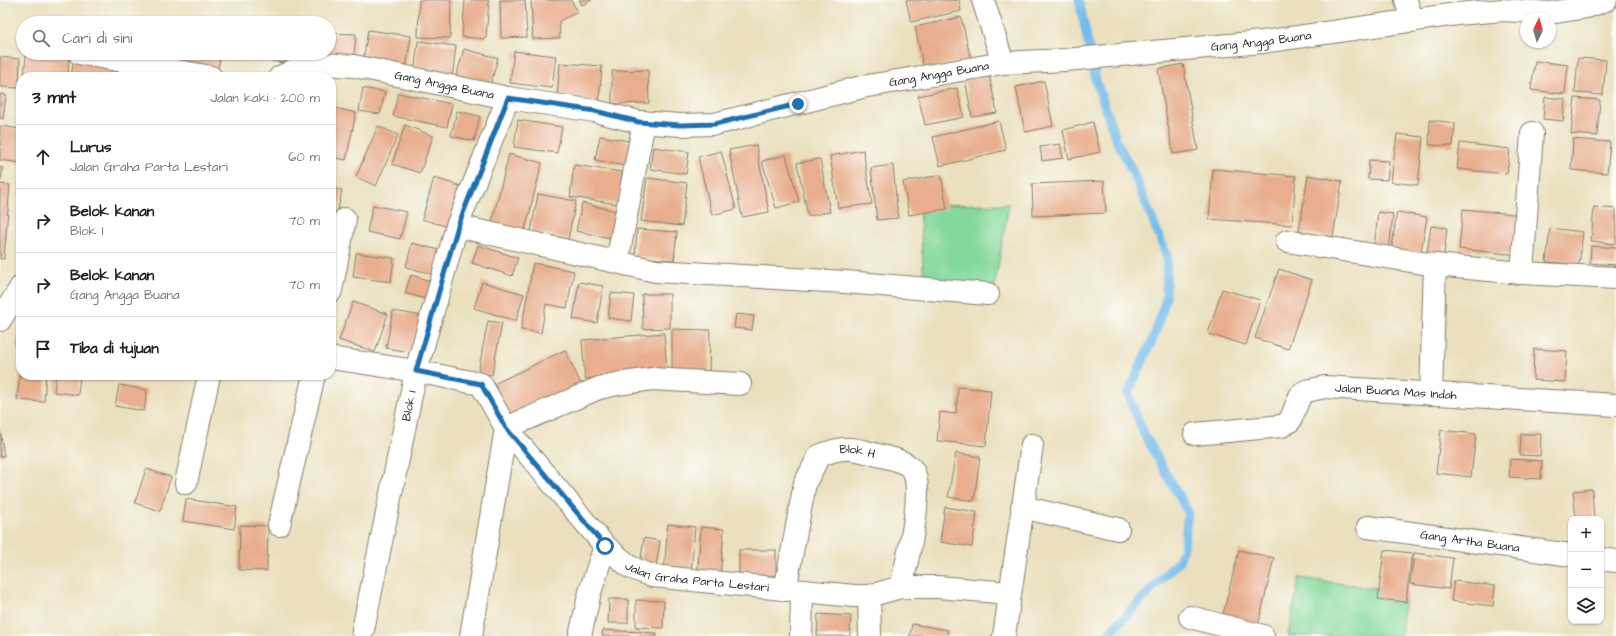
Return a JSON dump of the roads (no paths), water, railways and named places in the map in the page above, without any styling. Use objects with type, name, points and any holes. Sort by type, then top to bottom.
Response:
[{"type":"street","points":[[983,0],[1003,63]]},
{"type":"street","points":[[1406,0],[1412,21]]},
{"type":"street","name":"Gang Angga Buana","points":[[291,72],[304,66],[320,64],[354,66],[508,98],[595,111],[644,122],[680,125],[715,124],[862,87],[1003,63],[1065,60],[1262,42],[1457,14],[1550,6],[1587,7],[1606,0]]},
{"type":"street","points":[[118,60],[184,72]]},
{"type":"street","name":"Blok I","points":[[363,630],[416,371],[458,226],[508,98]]},
{"type":"street","points":[[617,262],[644,122]]},
{"type":"street","points":[[1522,274],[1532,133]]},
{"type":"street","points":[[336,265],[345,219]]},
{"type":"street","points":[[458,226],[656,271],[846,282],[988,294]]},
{"type":"street","points":[[1287,241],[1435,265],[1522,274],[1616,278]]},
{"type":"street","points":[[1431,394],[1435,265]]},
{"type":"street","points":[[0,320],[16,291]]},
{"type":"street","name":"Jalan Graha Parta Lestari","points":[[336,359],[416,371],[481,384],[506,428],[605,546],[630,567],[652,576],[794,591],[869,596],[901,587],[938,587],[1009,594]]},
{"type":"street","points":[[471,636],[506,428],[599,388],[616,384],[652,379],[740,384]]},
{"type":"street","points":[[186,483],[209,380]]},
{"type":"street","points":[[279,525],[313,380]]},
{"type":"street","name":"Jalan Buana Mas Indah","points":[[1195,434],[1282,426],[1290,421],[1300,396],[1306,391],[1325,387],[1616,405]]},
{"type":"street","points":[[1004,636],[1032,445]]},
{"type":"street","name":"Blok H","points":[[801,636],[794,591],[805,484],[819,456],[833,450],[848,448],[896,460],[912,468],[918,480],[916,509],[901,587]]},
{"type":"street","points":[[1022,507],[1118,529]]},
{"type":"street","name":"Gang Artha Buana","points":[[1368,527],[1568,555]]},
{"type":"street","points":[[580,636],[590,592],[605,546]]},
{"type":"street","points":[[1604,559],[1616,561]]},
{"type":"street","points":[[869,596],[870,636]]},
{"type":"street","points":[[1190,617],[1263,636]]},
{"type":"waterway","points":[[1079,0],[1096,81],[1117,142],[1134,174],[1167,256],[1166,298],[1155,334],[1128,394],[1144,434],[1188,512],[1184,547],[1179,561],[1106,636]]}]
